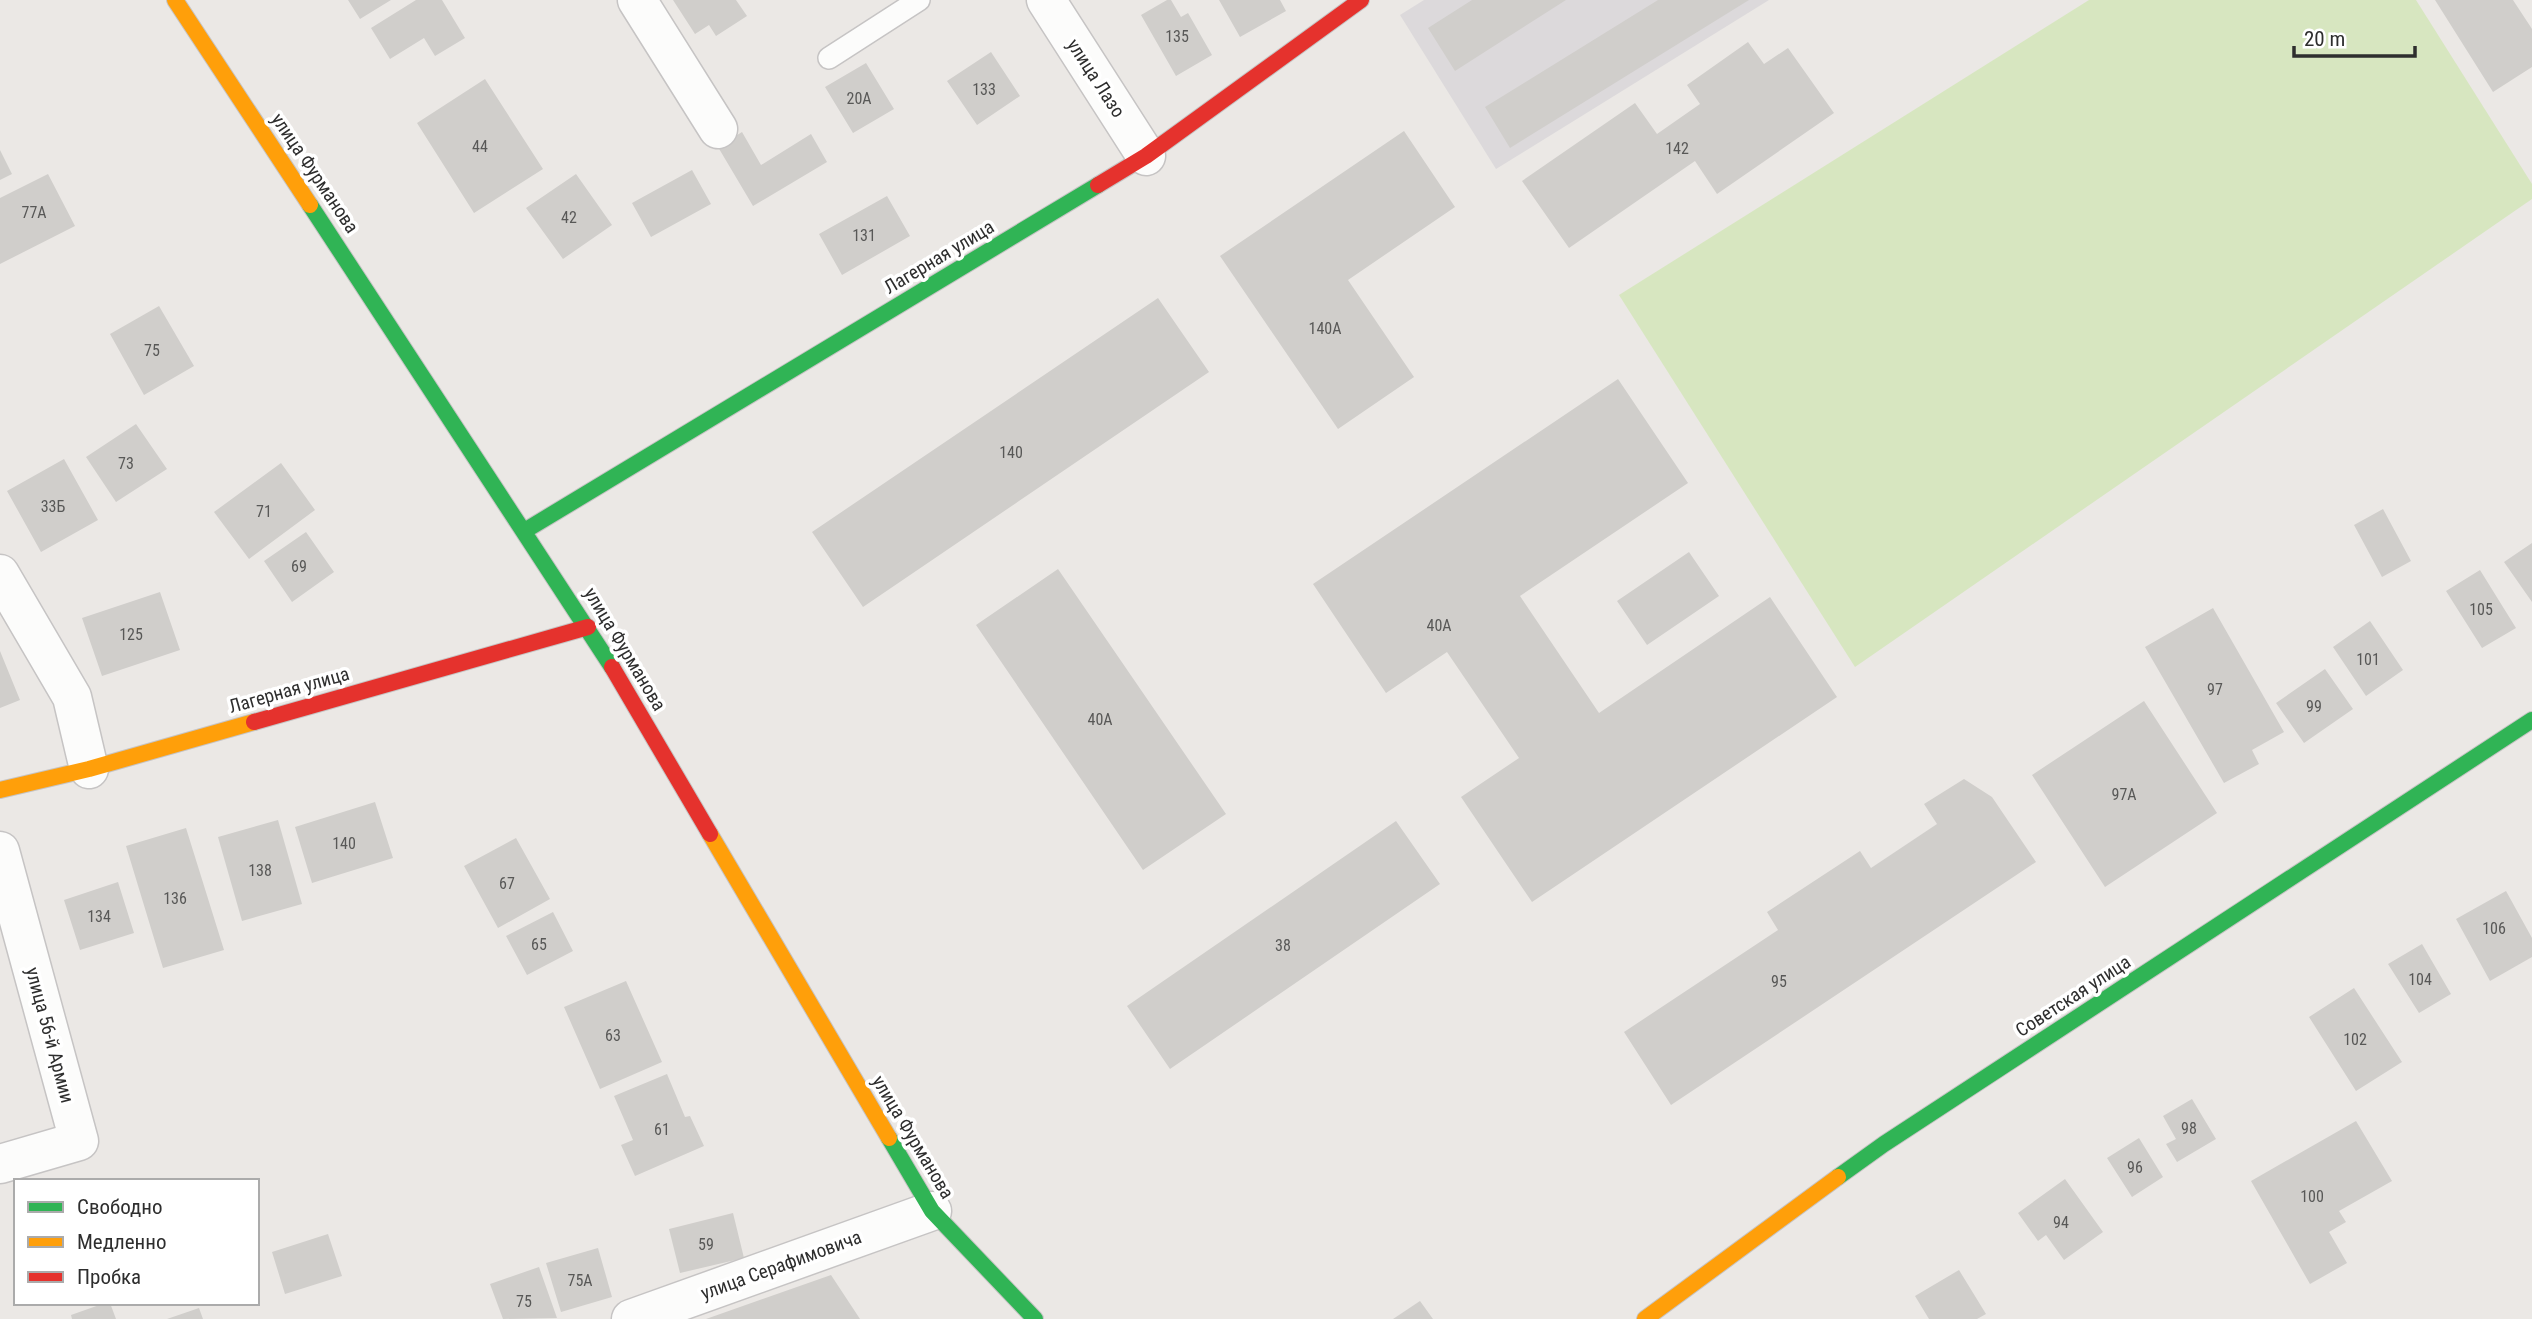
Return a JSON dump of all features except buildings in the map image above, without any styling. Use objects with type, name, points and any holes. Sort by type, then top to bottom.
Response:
[{"type":"street","name":"улица Фурманова","points":[[175,0],[588,627],[932,1211],[1035,1319]]},
{"type":"street","points":[[637,0],[719,129]]},
{"type":"street","name":"улица Лазо","points":[[1046,0],[1146,156]]},
{"type":"street","name":"Лагерная улица","points":[[526,530],[1146,156],[1361,0]]},
{"type":"street","points":[[0,574],[72,697],[89,769]]},
{"type":"street","name":"Лагерная улица","points":[[0,790],[89,769],[588,627]]},
{"type":"street","name":"Советская улица","points":[[1645,1319],[1884,1144],[2532,720]]},
{"type":"street","name":"улица 56-й Армии","points":[[0,851],[79,1141],[0,1164]]},
{"type":"street","name":"улица Серафимовича","points":[[631,1319],[932,1211]]},
{"type":"lane","points":[[829,58],[919,0]]},
{"type":"shaded area","points":[[1424,0],[1769,0],[1496,169],[1400,15]]},
{"type":"green space","points":[[2089,0],[2416,0],[2532,184],[2532,199],[1855,667],[1619,295]]},
{"type":"traffic: fast","points":[[526,530],[1098,185]]},
{"type":"traffic: fast","points":[[310,205],[612,667]]},
{"type":"traffic: fast","points":[[1838,1177],[1884,1144],[2532,720]]},
{"type":"traffic: fast","points":[[889,1138],[932,1211],[1035,1319]]},
{"type":"traffic: slow","points":[[175,0],[310,205]]},
{"type":"traffic: slow","points":[[0,790],[89,769],[254,722]]},
{"type":"traffic: slow","points":[[710,834],[889,1138]]},
{"type":"traffic: slow","points":[[1645,1319],[1838,1177]]},
{"type":"traffic: jam","points":[[1098,185],[1146,156],[1361,0]]},
{"type":"traffic: jam","points":[[254,722],[588,627]]},
{"type":"traffic: jam","points":[[612,667],[710,834]]}]
